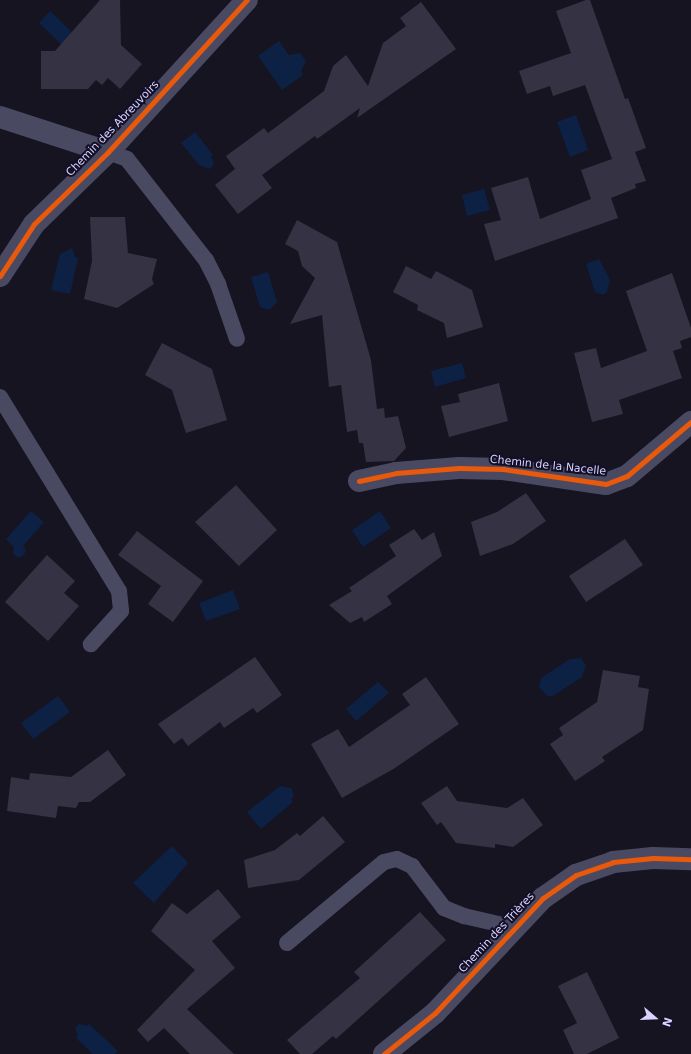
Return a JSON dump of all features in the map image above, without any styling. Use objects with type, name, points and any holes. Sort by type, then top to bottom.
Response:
[{"type":"street","name":"Chemin des Abreuvoirs","points":[[0,276],[34,224],[108,152],[247,0]]},
{"type":"street","points":[[0,117],[108,152]]},
{"type":"street","name":"Chemin de la Nacelle","points":[[359,481],[396,473],[458,468],[503,469],[606,484],[627,476],[691,422]]},
{"type":"street","name":"Chemin des Trières","points":[[384,1054],[436,1013],[554,890],[594,867],[613,862],[654,858],[691,859]]},
{"type":"lane","points":[[108,152],[127,159],[206,260],[218,284],[238,339]]},
{"type":"lane","points":[[0,397],[119,591],[121,610],[91,644]]},
{"type":"lane","name":"Chemin des Trières","points":[[287,943],[384,862],[396,859],[412,866],[444,908],[464,916],[516,928]]},
{"type":"water","points":[[50,11],[73,33],[62,45],[39,23]]},
{"type":"water","points":[[279,41],[289,55],[300,53],[306,61],[301,71],[303,75],[282,90],[258,56]]},
{"type":"water","points":[[576,115],[588,150],[570,157],[557,122]]},
{"type":"water","points":[[195,132],[213,155],[211,156],[214,164],[210,169],[199,165],[181,143]]},
{"type":"water","points":[[484,189],[490,210],[467,216],[462,195]]},
{"type":"water","points":[[72,248],[75,257],[78,258],[70,294],[51,290],[60,254]]},
{"type":"water","points":[[599,259],[610,280],[607,292],[603,295],[595,292],[586,264]]},
{"type":"water","points":[[268,272],[277,302],[269,310],[260,307],[251,277]]},
{"type":"water","points":[[462,363],[466,378],[435,387],[431,371]]},
{"type":"water","points":[[31,511],[44,522],[23,546],[26,550],[24,555],[18,558],[13,553],[14,547],[6,539]]},
{"type":"water","points":[[380,511],[391,528],[363,547],[352,530]]},
{"type":"water","points":[[233,590],[240,609],[206,621],[199,603]]},
{"type":"water","points":[[581,658],[586,665],[582,677],[553,696],[547,696],[539,687],[541,678],[570,659]]},
{"type":"water","points":[[378,682],[389,693],[356,721],[346,709]]},
{"type":"water","points":[[58,696],[70,712],[33,739],[21,723]]},
{"type":"water","points":[[280,786],[291,788],[294,795],[291,800],[293,802],[261,829],[247,812]]},
{"type":"water","points":[[172,846],[188,863],[154,903],[133,883]]},
{"type":"water","points":[[79,1024],[87,1026],[89,1024],[118,1051],[115,1054],[93,1054],[76,1038],[78,1036],[75,1028]]},
{"type":"building","points":[[100,0],[120,0],[121,45],[142,64],[120,89],[108,78],[102,85],[96,80],[88,89],[41,89],[41,51],[55,51]]},
{"type":"building","points":[[586,0],[590,0],[625,99],[628,98],[646,148],[635,152],[646,181],[635,184],[636,188],[611,198],[618,218],[495,261],[484,224],[501,220],[491,188],[528,177],[540,219],[591,199],[581,170],[612,159],[585,85],[553,96],[550,86],[527,94],[519,71],[571,53],[556,11]]},
{"type":"building","points":[[421,2],[456,49],[357,118],[360,108],[317,139],[315,136],[262,175],[272,188],[238,214],[215,185],[235,169],[226,156],[264,128],[268,133],[324,91],[333,66],[346,55],[368,86],[383,43],[406,26],[400,18]]},
{"type":"building","points":[[90,217],[125,217],[128,253],[157,259],[152,279],[154,284],[117,308],[84,299],[92,261]]},
{"type":"building","points":[[297,220],[337,242],[371,360],[377,409],[384,408],[385,418],[398,416],[406,448],[394,461],[366,462],[363,443],[359,443],[357,430],[347,432],[341,385],[329,387],[322,315],[290,324],[315,278],[302,266],[298,251],[285,244]]},
{"type":"building","points":[[406,266],[431,279],[436,271],[472,290],[483,327],[447,338],[444,323],[417,310],[418,305],[393,292]]},
{"type":"building","points":[[672,273],[691,328],[691,337],[680,341],[682,348],[673,351],[682,378],[619,400],[623,414],[592,422],[574,353],[596,348],[601,368],[647,351],[626,291]]},
{"type":"building","points":[[162,343],[212,369],[227,420],[186,433],[172,390],[145,375]]},
{"type":"building","points":[[499,383],[508,421],[449,437],[441,406],[460,402],[458,394]]},
{"type":"building","points":[[236,485],[277,530],[239,566],[195,522]]},
{"type":"building","points":[[526,493],[546,521],[513,544],[480,556],[471,522],[497,512]]},
{"type":"building","points":[[414,529],[422,540],[434,532],[442,556],[387,596],[392,604],[364,622],[362,617],[350,623],[329,605],[352,591],[349,588],[396,556],[389,545]]},
{"type":"building","points":[[137,531],[203,581],[173,622],[148,604],[161,586],[118,555]]},
{"type":"building","points":[[625,539],[643,565],[586,602],[569,576]]},
{"type":"building","points":[[47,555],[75,581],[64,593],[79,606],[48,641],[5,602]]},
{"type":"building","points":[[255,657],[282,695],[257,713],[253,708],[224,728],[220,722],[188,746],[182,738],[174,744],[158,724]]},
{"type":"building","points":[[603,670],[640,676],[638,687],[649,689],[643,730],[602,757],[605,761],[575,781],[550,744],[563,735],[559,728],[597,702]]},
{"type":"building","points":[[426,677],[459,724],[395,768],[342,798],[311,744],[338,729],[349,747],[410,705],[402,694]]},
{"type":"building","points":[[108,750],[126,775],[90,802],[79,802],[76,808],[58,806],[56,818],[7,811],[11,777],[29,780],[30,773],[71,777]]},
{"type":"building","points":[[447,786],[457,801],[507,808],[523,798],[543,825],[513,847],[495,844],[495,848],[456,843],[441,822],[437,825],[421,803]]},
{"type":"building","points":[[323,816],[345,842],[299,880],[248,888],[244,860],[275,850],[297,833],[300,836]]},
{"type":"building","points":[[218,889],[241,917],[212,941],[235,968],[187,1009],[234,1054],[190,1054],[164,1028],[148,1042],[137,1030],[195,970],[151,931],[172,903],[187,914]]},
{"type":"building","points":[[420,912],[446,940],[336,1039],[333,1036],[312,1054],[300,1054],[287,1040],[360,978],[354,972]]},
{"type":"building","points":[[587,972],[619,1038],[587,1054],[574,1054],[563,1030],[577,1023],[558,986]]},
{"type":"cycle path","points":[[0,276],[34,224],[108,152],[247,0]]},
{"type":"cycle path","points":[[359,481],[396,473],[459,468],[503,469],[606,484],[627,476],[691,422]]},
{"type":"cycle path","points":[[384,1054],[435,1013],[543,898],[576,875],[613,862],[653,858],[691,859]]}]
